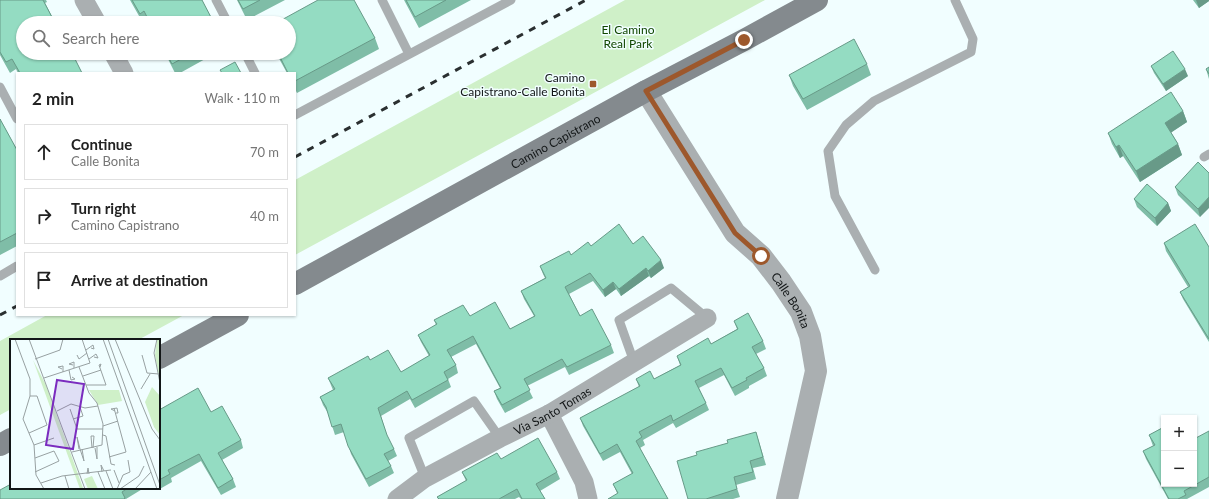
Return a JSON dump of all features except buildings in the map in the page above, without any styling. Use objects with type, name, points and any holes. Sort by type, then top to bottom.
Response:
[{"type":"main road","name":"Camino Capistrano","points":[[296,283],[646,91],[817,0]]},
{"type":"main road","points":[[160,357],[236,316]]},
{"type":"main road","points":[[0,445],[10,440]]},
{"type":"street","points":[[84,0],[93,16]]},
{"type":"street","points":[[117,60],[123,72]]},
{"type":"street","name":"Calle Bonita","points":[[646,91],[735,233],[761,256],[781,282],[801,312],[810,336],[816,372],[785,498]]},
{"type":"street","name":"Via Santo Tomas","points":[[397,499],[425,478],[549,414],[707,318]]},
{"type":"street","points":[[549,414],[584,482],[588,499]]},
{"type":"lane","points":[[216,0],[224,16]]},
{"type":"lane","points":[[382,0],[409,54]]},
{"type":"lane","points":[[296,114],[511,0]]},
{"type":"lane","points":[[875,270],[835,196],[828,151],[846,125],[874,101],[971,52],[973,39],[955,0]]},
{"type":"lane","points":[[249,60],[255,72]]},
{"type":"lane","points":[[0,87],[16,117]]},
{"type":"lane","points":[[0,276],[16,267]]},
{"type":"lane","points":[[634,362],[618,320],[671,288],[707,318]]},
{"type":"lane","points":[[425,478],[409,438],[474,401],[500,438]]},
{"type":"green space","name":"El Camino Real Park","points":[[625,0],[765,0],[296,254],[296,179]]},
{"type":"green space","points":[[45,316],[182,316],[140,339],[10,339],[10,410],[0,415],[0,341]]},
{"type":"railway","points":[[296,156],[586,0]]},
{"type":"railway","points":[[0,315],[16,307]]},
{"type":"place","name":"Camino Capistrano-Calle Bonita","points":[[593,84]]},
{"type":"route","points":[[744,40],[646,91],[735,233],[761,256]]}]
